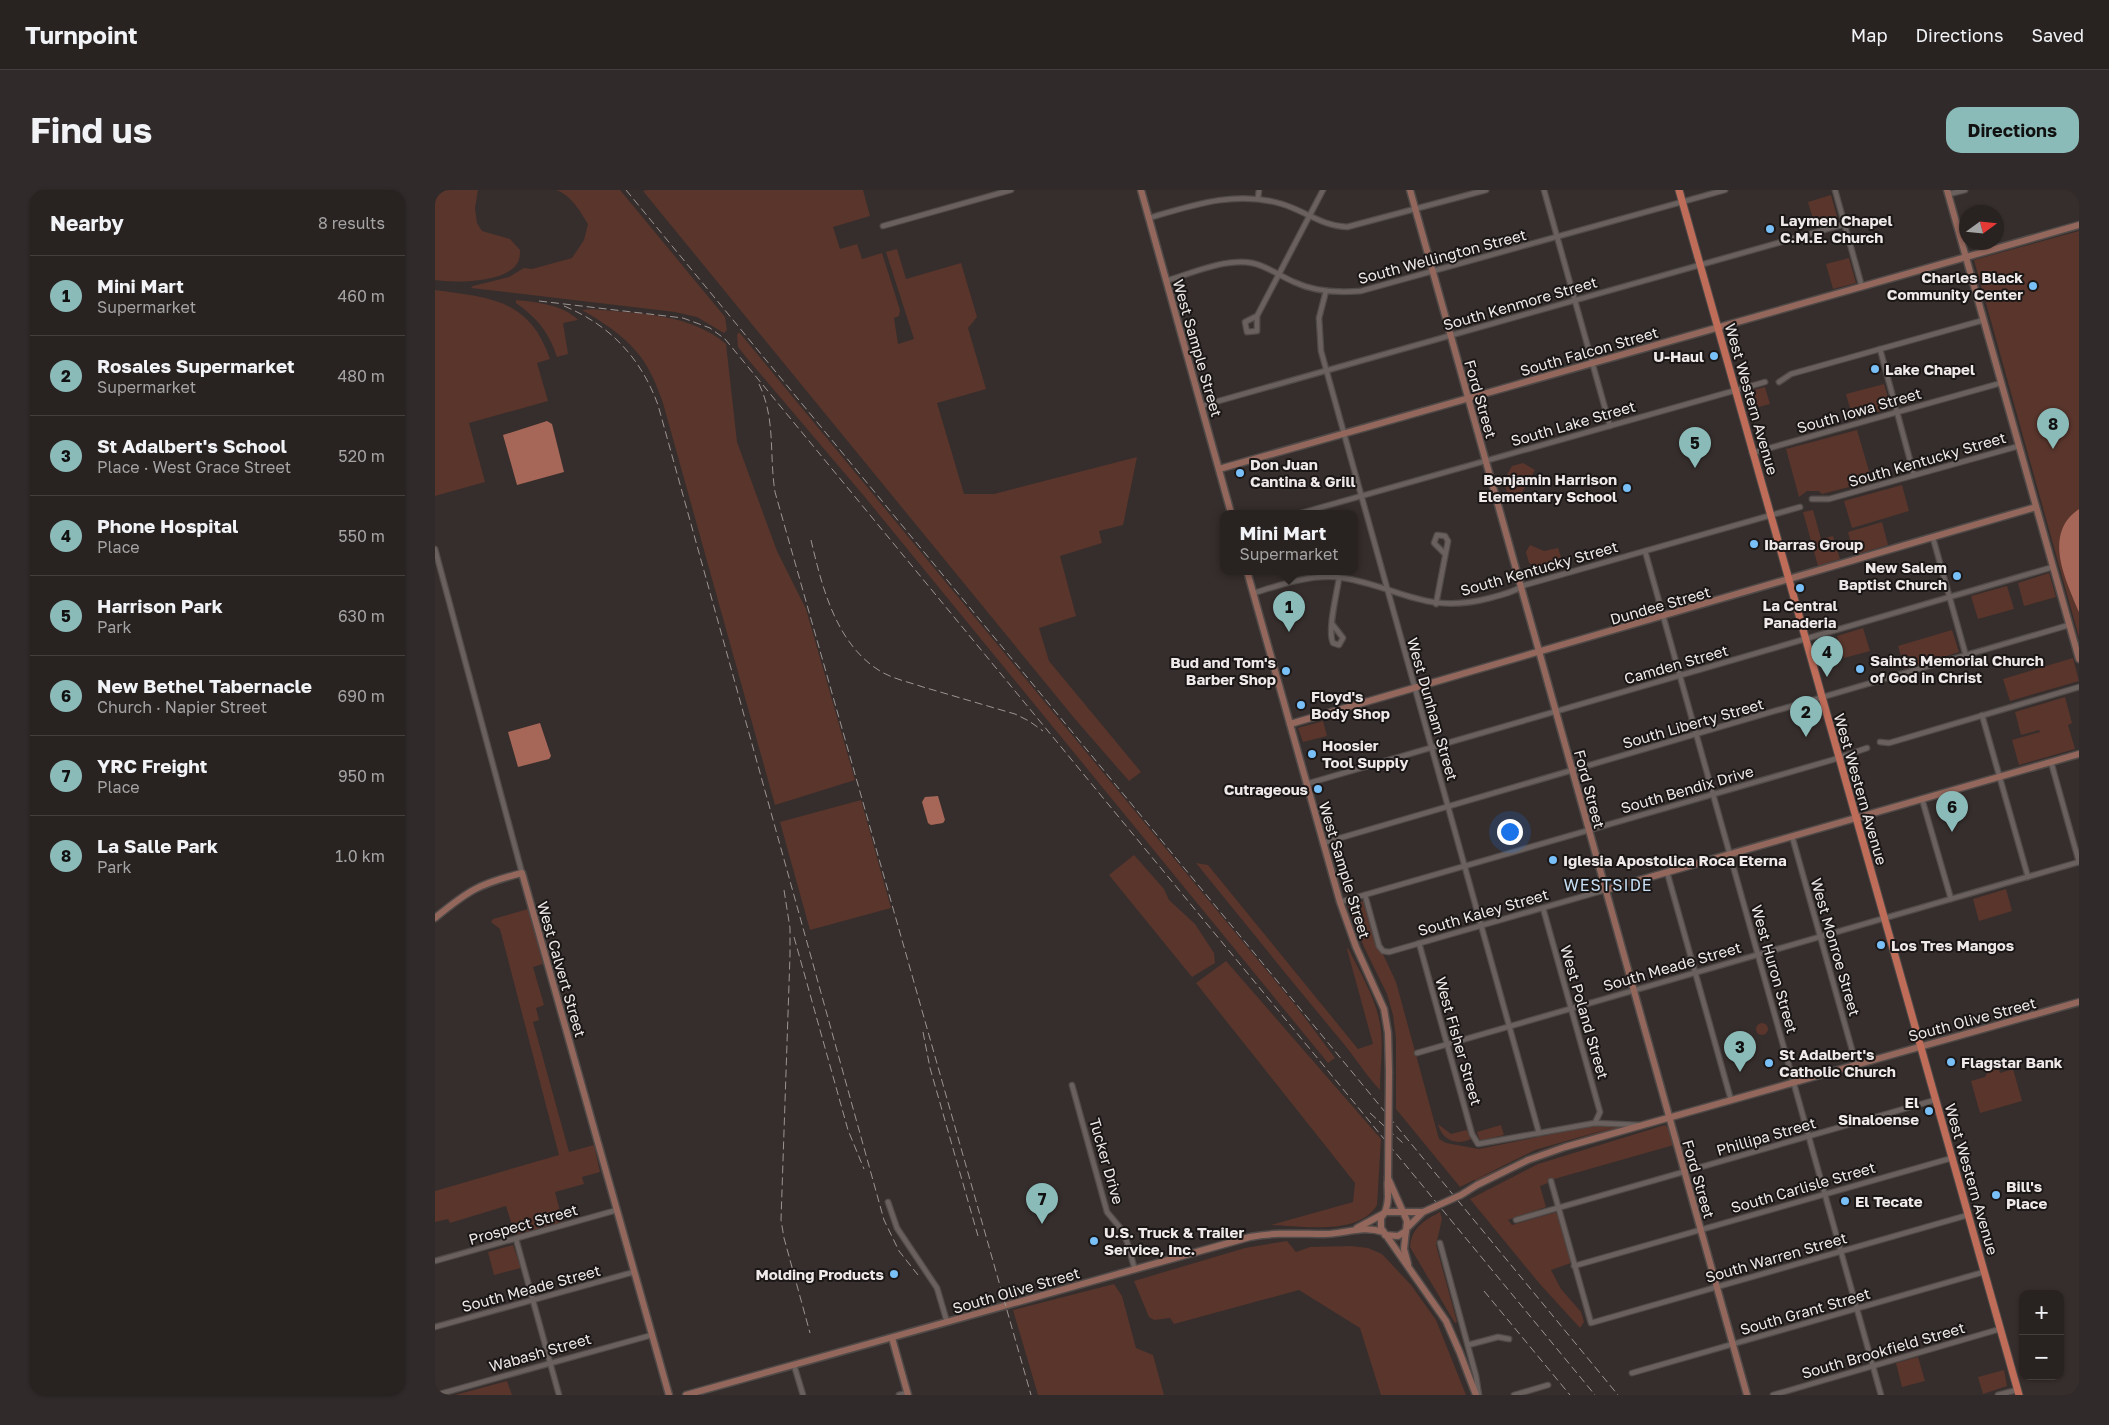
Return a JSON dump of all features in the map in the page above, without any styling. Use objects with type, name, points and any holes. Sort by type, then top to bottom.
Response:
[{"type":"main road","name":"West Western Avenue","points":[[1679,190],[1883,919],[2018,1392]]},
{"type":"street","points":[[883,226],[1011,190]]},
{"type":"street","name":"West Sample Street","points":[[1141,190],[1230,510]]},
{"type":"street","points":[[1257,198],[1259,190]]},
{"type":"street","points":[[1257,316],[1323,190]]},
{"type":"street","name":"Ford Street","points":[[1410,190],[1747,1395]]},
{"type":"street","points":[[1149,218],[1218,199],[1257,198],[1287,206],[1325,224],[1347,227],[1486,190]]},
{"type":"street","points":[[1544,190],[1611,426]]},
{"type":"street","name":"South Wellington Street","points":[[1166,281],[1236,262],[1261,266],[1303,286],[1326,291],[1361,291],[1725,190]]},
{"type":"street","points":[[1835,190],[1862,287]]},
{"type":"street","points":[[1965,190],[1948,192],[2079,659]]},
{"type":"street","name":"South Kenmore Street","points":[[1201,406],[1845,224]]},
{"type":"street","name":"South Falcon Street","points":[[1219,469],[2079,225]]},
{"type":"street","name":"West Dunham Street","points":[[1326,291],[1318,330],[1326,371],[1539,1133]]},
{"type":"street","points":[[1779,382],[1791,374],[1984,320]]},
{"type":"street","points":[[1880,349],[1914,475]]},
{"type":"street","name":"South Lake Street","points":[[1312,510],[1765,382]]},
{"type":"street","name":"South Iowa Street","points":[[1752,453],[2001,383]]},
{"type":"street","name":"South Kentucky Street","points":[[1812,499],[1829,499],[2019,446]]},
{"type":"street","name":"South Kentucky Street","points":[[1253,593],[1304,579],[1339,578],[1436,604],[1455,605],[1476,602],[1800,507]]},
{"type":"street","name":"Dundee Street","points":[[1290,724],[2036,507]]},
{"type":"street","points":[[1933,538],[1966,656]]},
{"type":"street","name":"West Calvert Street","points":[[435,549],[522,873],[669,1395]]},
{"type":"street","name":"West Huron Street","points":[[1645,551],[1881,1395]]},
{"type":"street","points":[[1436,604],[1445,554]]},
{"type":"street","name":"Camden Street","points":[[1307,784],[2053,567]]},
{"type":"street","name":"West Sample Street","points":[[1248,575],[1340,902],[1356,947],[1384,1009],[1389,1043],[1388,1178],[1390,1198],[1384,1213]]},
{"type":"street","points":[[1333,625],[1339,578]]},
{"type":"street","name":"South Liberty Street","points":[[1323,843],[1822,699],[2069,625]]},
{"type":"street","points":[[1880,742],[1889,743],[2079,687]]},
{"type":"street","points":[[1982,715],[2027,877]]},
{"type":"street","name":"South Bendix Drive","points":[[1340,902],[1867,748]]},
{"type":"street","name":"South Kaley Street","points":[[1365,895],[1379,946],[1383,951],[1389,952],[2079,754]]},
{"type":"street","points":[[2051,762],[2079,862]]},
{"type":"street","points":[[1922,799],[1951,899]]},
{"type":"street","name":"West Monroe Street","points":[[1792,836],[1856,1064]]},
{"type":"street","name":"South Meade Street","points":[[1417,1053],[2079,862]]},
{"type":"street","points":[[1667,872],[1731,1100]]},
{"type":"street","points":[[435,918],[454,901],[475,888],[522,873]]},
{"type":"street","name":"West Poland Street","points":[[1543,908],[1600,1112]]},
{"type":"street","name":"West Fisher Street","points":[[1419,944],[1472,1134],[1477,1144]]},
{"type":"street","name":"South Olive Street","points":[[1404,1213],[1423,1212],[1543,1154],[2079,1002]]},
{"type":"street","name":"Tucker Drive","points":[[1072,1085],[1107,1212],[1118,1225],[1127,1242],[1135,1270]]},
{"type":"street","name":"Phillipa Street","points":[[1517,1220],[1935,1100]]},
{"type":"street","points":[[1595,1123],[1600,1112],[1609,1122]]},
{"type":"street","name":"South Olive Street","points":[[1477,1144],[1595,1123],[1609,1122],[1641,1126]]},
{"type":"street","name":"South Carlisle Street","points":[[1574,1266],[1952,1158]]},
{"type":"street","name":"West Sample Street","points":[[1388,1178],[1404,1213]]},
{"type":"street","points":[[1551,1181],[1574,1266]]},
{"type":"street","points":[[888,1202],[897,1228],[937,1288],[947,1322]]},
{"type":"street","name":"Prospect Street","points":[[435,1261],[617,1210]]},
{"type":"street","points":[[1409,1265],[1404,1249],[1407,1229],[1404,1213],[1395,1211],[1384,1213],[1380,1223],[1384,1234],[1398,1255],[1409,1265],[1450,1329],[1477,1395]]},
{"type":"street","name":"South Olive Street","points":[[1407,1229],[1423,1212]]},
{"type":"street","name":"South Olive Street","points":[[1356,1229],[1384,1213]]},
{"type":"street","name":"South Warren Street","points":[[1574,1266],[1591,1323],[1968,1215]]},
{"type":"street","name":"South Olive Street","points":[[686,1395],[1256,1236],[1273,1233],[1336,1233],[1371,1228],[1384,1234]]},
{"type":"street","points":[[1384,1234],[1398,1236],[1407,1229]]},
{"type":"street","points":[[516,1239],[559,1395]]},
{"type":"street","points":[[1440,1243],[1477,1376],[1477,1395]]},
{"type":"street","name":"South Meade Street","points":[[435,1327],[634,1272]]},
{"type":"street","name":"South Grant Street","points":[[1632,1373],[1984,1272]]},
{"type":"street","name":"South Brookfield Street","points":[[1773,1395],[2000,1329]]},
{"type":"street","name":"Wabash Street","points":[[436,1395],[652,1335]]},
{"type":"street","points":[[1468,1345],[1498,1337],[1509,1339]]},
{"type":"street","points":[[892,1338],[907,1394],[899,1395]]},
{"type":"street","points":[[794,1365],[803,1395]]},
{"type":"street","points":[[1514,1395],[1548,1385]]},
{"type":"street","points":[[1998,1395],[2018,1392]]},
{"type":"shaded area","points":[[435,190],[478,190],[475,208],[477,223],[482,231],[510,239],[520,250],[519,261],[512,269],[492,278],[480,280],[435,280]]},
{"type":"shaded area","points":[[556,190],[620,190],[725,317],[727,330],[724,333],[697,317],[675,312],[471,288],[509,277],[524,268],[532,269],[572,258],[584,240],[588,224],[571,200]]},
{"type":"shaded area","points":[[863,190],[870,216],[833,227],[840,249],[857,244],[862,259],[882,253],[900,310],[899,316],[894,318],[898,344],[914,339],[886,252],[897,249],[906,279],[961,263],[977,317],[968,328],[986,389],[937,403],[964,494],[994,494],[1137,457],[1123,525],[1099,531],[1102,543],[1060,556],[1076,616],[1039,628],[1049,661],[1141,772],[1129,781],[1075,719],[643,191]]},
{"type":"shaded area","points":[[1831,195],[1838,220],[1815,226],[1808,202]]},
{"type":"shaded area","points":[[2079,231],[2079,637],[1974,260]]},
{"type":"shaded area","points":[[1849,258],[1856,283],[1833,289],[1826,264]]},
{"type":"shaded area","points":[[435,290],[490,299],[519,312],[531,324],[541,339],[550,359],[537,363],[548,401],[469,423],[485,482],[435,496]]},
{"type":"shaded area","points":[[516,300],[541,303],[558,308],[578,320],[563,323],[568,354],[557,357],[550,340],[541,326],[516,303]]},
{"type":"shaded area","points":[[593,309],[645,314],[680,321],[712,334],[726,344],[737,442],[777,551],[806,609],[855,780],[775,805],[655,382],[637,352],[629,343],[611,328],[582,310]]},
{"type":"shaded area","points":[[739,332],[1296,1006],[1335,1058],[1328,1063],[864,496],[746,357],[738,347],[737,335]]},
{"type":"shaded area","points":[[1884,384],[1891,408],[1853,419],[1846,394]]},
{"type":"shaded area","points":[[1765,387],[1770,404],[1755,408],[1750,391]]},
{"type":"shaded area","points":[[547,421],[552,424],[564,472],[517,485],[503,435]]},
{"type":"shaded area","points":[[1857,430],[1872,481],[1822,494],[1819,491],[1807,491],[1799,497],[1786,449]]},
{"type":"shaded area","points":[[1523,463],[1535,470],[1517,501],[1508,496],[1504,480],[1512,466]]},
{"type":"shaded area","points":[[1902,485],[1909,511],[1852,528],[1844,501]]},
{"type":"shaded area","points":[[2079,509],[2079,612],[2068,586],[2060,558],[2059,544],[2062,531],[2068,519]]},
{"type":"shaded area","points":[[1813,510],[1821,539],[1833,536],[1840,559],[1818,566],[1803,512]]},
{"type":"shaded area","points":[[1882,522],[1888,545],[1854,555],[1848,532]]},
{"type":"shaded area","points":[[1530,545],[1544,551],[1558,548],[1562,560],[1537,567],[1529,563],[1526,552]]},
{"type":"shaded area","points":[[2049,573],[2056,597],[2024,606],[2018,583]]},
{"type":"shaded area","points":[[2007,586],[2014,609],[1978,619],[1971,596]]},
{"type":"shaded area","points":[[1863,628],[1870,651],[1844,658],[1837,636]]},
{"type":"shaded area","points":[[1952,630],[1959,652],[1905,669],[1898,646]]},
{"type":"shaded area","points":[[2073,658],[2079,681],[2010,701],[2003,679]]},
{"type":"shaded area","points":[[2065,697],[2072,723],[2068,725],[2075,749],[2019,765],[2012,740],[2040,732],[2039,730],[2021,735],[2015,712]]},
{"type":"shaded area","points":[[1323,721],[1327,736],[1303,742],[1298,728]]},
{"type":"shaded area","points":[[540,723],[551,756],[549,759],[518,767],[508,732]]},
{"type":"shaded area","points":[[938,796],[945,820],[943,823],[931,825],[928,823],[922,802],[925,797]]},
{"type":"shaded area","points":[[861,800],[891,908],[810,930],[780,822]]},
{"type":"shaded area","points":[[1134,855],[1164,889],[1169,900],[1195,924],[1214,953],[1215,963],[1192,977],[1109,875]]},
{"type":"shaded area","points":[[1196,863],[1208,865],[1358,1049],[1373,1044],[1348,948],[1368,988],[1379,1020],[1382,1046],[1380,1090],[1343,1043]]},
{"type":"shaded area","points":[[2006,889],[2012,911],[1979,921],[1973,899]]},
{"type":"shaded area","points":[[1364,901],[1378,949],[1382,952],[1396,982],[1439,1139],[1446,1143],[1479,1149],[1597,1125],[1618,1126],[1535,1150],[1460,1187],[1396,1109],[1396,1038],[1393,1015],[1387,994],[1364,947],[1348,906]]},
{"type":"shaded area","points":[[528,909],[543,964],[533,967],[544,1005],[536,1008],[539,1020],[533,1022],[569,1152],[594,1145],[600,1172],[582,1177],[584,1184],[555,1192],[563,1222],[515,1235],[506,1206],[450,1223],[448,1219],[435,1222],[435,1191],[559,1155],[500,929],[491,922],[493,919]]},
{"type":"shaded area","points":[[1226,961],[1381,1139],[1377,1205],[1369,1215],[1344,1225],[1329,1227],[1271,1225],[1353,1202],[1355,1183],[1196,983]]},
{"type":"shaded area","points":[[1762,1023],[1768,1029],[1762,1035],[1756,1029]]},
{"type":"shaded area","points":[[1996,1058],[2000,1073],[2013,1069],[2022,1101],[1980,1113],[1971,1081],[1985,1077]]},
{"type":"shaded area","points":[[1438,1124],[1451,1134],[1466,1130],[1470,1132],[1471,1139],[1460,1142],[1450,1140],[1440,1130]]},
{"type":"shaded area","points":[[1501,1125],[1504,1135],[1480,1141],[1477,1132]]},
{"type":"shaded area","points":[[1620,1125],[1628,1126],[1547,1150],[1478,1181],[1474,1180],[1542,1150]]},
{"type":"shaded area","points":[[1665,1125],[1669,1129],[1674,1145],[1547,1181],[1548,1183],[1540,1186],[1546,1207],[1508,1220],[1512,1225],[1557,1212],[1571,1263],[1551,1270],[1561,1289],[1581,1312],[1584,1322],[1580,1328],[1539,1283],[1470,1199],[1538,1164]]},
{"type":"shaded area","points":[[1440,1212],[1442,1219],[1436,1245],[1457,1322],[1455,1323],[1410,1247],[1413,1234],[1420,1225]]},
{"type":"shaded area","points":[[1287,1241],[1296,1252],[1310,1247],[1351,1246],[1368,1248],[1382,1254],[1411,1285],[1436,1320],[1466,1395],[1381,1395],[1360,1328],[1299,1290],[1174,1324],[1170,1318],[1154,1320],[1149,1317],[1134,1281],[1245,1248]]},
{"type":"shaded area","points":[[513,1245],[521,1268],[494,1275],[488,1252]]},
{"type":"shaded area","points":[[1114,1284],[1122,1296],[1136,1348],[1153,1355],[1164,1395],[1038,1395],[1013,1310]]},
{"type":"shaded area","points":[[1918,1357],[1925,1381],[1902,1387],[1896,1363]]},
{"type":"shaded area","points":[[2004,1370],[2007,1386],[1983,1394],[1978,1377]]},
{"type":"shaded area","points":[[507,1381],[512,1395],[455,1395]]},
{"type":"railway","points":[[626,190],[1618,1395]]},
{"type":"railway","points":[[539,301],[683,318],[710,328],[725,339],[1595,1395]]},
{"type":"railway","points":[[564,306],[596,323],[622,345],[643,372],[658,405],[884,1220],[899,1251],[918,1275]]},
{"type":"railway","points":[[759,384],[768,410],[775,492],[1031,1395]]},
{"type":"railway","points":[[811,540],[820,576],[833,613],[852,646],[865,660],[890,676],[1015,714],[1043,731]]},
{"type":"railway","points":[[784,890],[790,928],[790,955],[781,1220],[784,1238],[810,1333]]},
{"type":"railway","points":[[794,937],[848,1130],[864,1169]]},
{"type":"railway","points":[[923,1032],[930,1068],[978,1236]]},
{"type":"railway","points":[[1370,1113],[1403,1143]]},
{"type":"railway","points":[[1484,1291],[1570,1395]]},
{"type":"place","name":"Laymen Chapel C.M.E. Church","points":[[1770,229]]},
{"type":"place","name":"Charles Black Community Center","points":[[2033,286]]},
{"type":"place","name":"U-Haul","points":[[1714,356]]},
{"type":"place","name":"Lake Chapel","points":[[1875,369]]},
{"type":"place","name":"La Salle Park","points":[[2053,449]]},
{"type":"place","name":"Harrison Park","points":[[1695,468]]},
{"type":"place","name":"Don Juan Cantina & Grill","points":[[1240,473]]},
{"type":"place","name":"Benjamin Harrison Elementary School","points":[[1627,488]]},
{"type":"place","name":"Ibarras Group","points":[[1754,544]]},
{"type":"place","name":"New Salem Baptist Church","points":[[1957,576]]},
{"type":"place","name":"La Central Panaderia","points":[[1800,588]]},
{"type":"place","name":"Mini Mart","points":[[1289,632]]},
{"type":"place","name":"Saints Memorial Church of God in Christ","points":[[1860,669]]},
{"type":"place","name":"Bud and Tom's Barber Shop","points":[[1286,671]]},
{"type":"place","name":"Phone Hospital","points":[[1827,677]]},
{"type":"place","name":"Floyd's Body Shop","points":[[1301,705]]},
{"type":"place","name":"Rosales Supermarket","points":[[1806,737]]},
{"type":"place","name":"Hoosier Tool Supply","points":[[1312,754]]},
{"type":"place","name":"Cutrageous","points":[[1318,789]]},
{"type":"place","name":"New Bethel Tabernacle","points":[[1952,832]]},
{"type":"place","name":"Iglesia Apostolica Roca Eterna","points":[[1553,860]]},
{"type":"place","name":"Los Tres Mangos","points":[[1881,945]]},
{"type":"place","name":"Flagstar Bank","points":[[1951,1062]]},
{"type":"place","name":"St Adalbert's Catholic Church","points":[[1769,1063]]},
{"type":"place","name":"St Adalbert's School","points":[[1740,1072]]},
{"type":"place","name":"El Sinaloense","points":[[1929,1111]]},
{"type":"place","name":"Bill's Place","points":[[1996,1195]]},
{"type":"place","name":"El Tecate","points":[[1845,1201]]},
{"type":"place","name":"YRC Freight","points":[[1042,1224]]},
{"type":"place","name":"U.S. Truck & Trailer Service, Inc.","points":[[1094,1241]]},
{"type":"place","name":"Molding Products","points":[[894,1274]]},
{"type":"district","name":"WESTSIDE","points":[[1608,885]]}]
